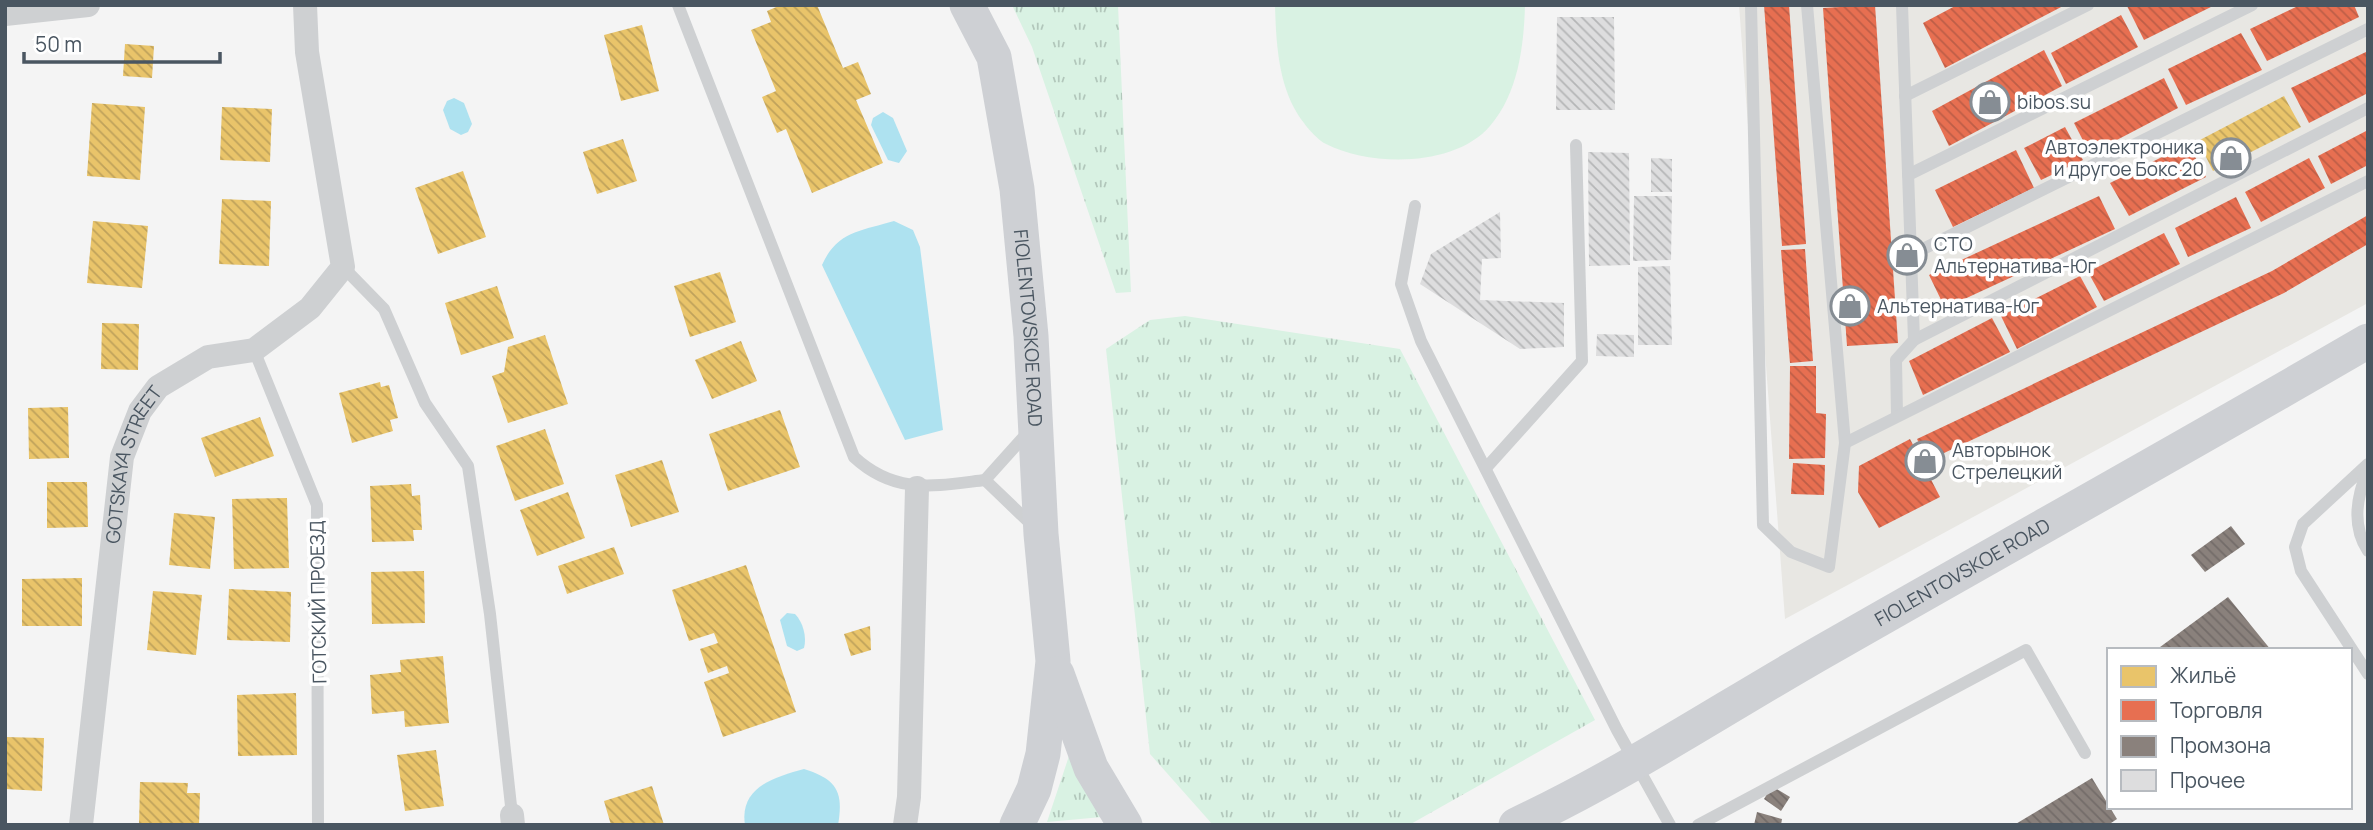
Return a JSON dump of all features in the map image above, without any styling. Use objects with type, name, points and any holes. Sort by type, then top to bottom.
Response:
[{"type":"main road","name":"FIOLENTOVSKOE ROAD","points":[[967,5],[994,57],[1014,176],[1031,336],[1041,534],[1053,661],[1043,754],[1034,789],[1017,825]]},
{"type":"main road","name":"FIOLENTOVSKOE ROAD","points":[[1516,825],[1559,810],[1828,648],[2088,503],[2368,341]]},
{"type":"main road","name":"FIOLENTOVSKOE ROAD","points":[[1053,661],[1091,768],[1125,825]]},
{"type":"street","points":[[5,14],[88,5]]},
{"type":"street","points":[[305,5],[309,65],[343,267]]},
{"type":"street","name":"GOTSKAYA STREET","points":[[81,825],[122,457],[141,411],[158,387],[208,357],[254,350],[310,308],[343,267]]},
{"type":"street","points":[[905,825],[909,797],[917,488]]},
{"type":"lane","points":[[678,5],[854,457],[873,475],[917,488],[985,480],[1034,424]]},
{"type":"lane","points":[[1751,5],[1763,525],[1791,552],[1829,567],[1844,443],[1807,5]]},
{"type":"lane","points":[[1902,5],[1914,340]]},
{"type":"lane","points":[[1906,96],[2088,5]]},
{"type":"lane","points":[[1909,176],[2252,5]]},
{"type":"lane","points":[[1911,255],[2368,29]]},
{"type":"lane","points":[[1897,415],[1896,360],[1914,340],[2368,108]]},
{"type":"lane","points":[[1486,468],[1582,360],[1576,145]]},
{"type":"lane","points":[[1844,443],[2368,181]]},
{"type":"lane","points":[[1415,206],[1401,284],[1421,341],[1634,763],[1670,825]]},
{"type":"lane","points":[[343,267],[384,309],[425,403],[468,466],[490,614],[512,820]]},
{"type":"lane","name":"ГОТСКИЙ ПРОЕЗД","points":[[254,350],[317,505],[318,825]]},
{"type":"lane","points":[[2351,648],[2301,571],[2295,547],[2303,524],[2368,464]]},
{"type":"lane","points":[[2368,470],[2358,493],[2357,521],[2368,551]]},
{"type":"lane","points":[[985,480],[1041,534]]},
{"type":"lane","points":[[2352,649],[2368,674]]},
{"type":"lane","points":[[1698,825],[2026,650],[2085,753]]},
{"type":"shaded area","name":"Авторынок Стрелецкий","points":[[1739,5],[2368,5],[2368,303],[1785,619]]},
{"type":"green space","points":[[1012,5],[1118,5],[1131,292],[1116,293],[1032,47]]},
{"type":"green space","points":[[1275,5],[1525,5],[1518,69],[1507,99],[1490,126],[1475,139],[1456,149],[1435,156],[1412,159],[1366,157],[1345,152],[1322,142],[1314,135],[1291,101],[1279,61]]},
{"type":"green space","points":[[1185,316],[1400,349],[1595,720],[1409,825],[1213,825],[1150,754],[1106,349],[1150,320]]},
{"type":"green space","points":[[1069,756],[1102,817],[1047,822]]},
{"type":"water","points":[[454,98],[464,103],[472,124],[468,132],[461,135],[450,129],[443,110],[447,101]]},
{"type":"water","points":[[883,112],[893,118],[907,151],[899,163],[888,160],[871,125],[873,118]]},
{"type":"water","points":[[894,221],[913,230],[920,247],[943,430],[905,440],[822,265],[835,245],[851,234]]},
{"type":"water","points":[[787,613],[795,614],[804,630],[804,648],[797,651],[787,646],[780,620]]},
{"type":"water","points":[[804,769],[824,777],[835,788],[840,803],[838,825],[745,825],[745,812],[753,793],[771,780]]},
{"type":"building: Жильё","points":[[781,5],[817,5],[843,68],[858,62],[871,94],[856,100],[883,163],[812,193],[786,129],[777,133],[762,97],[776,91],[751,30],[771,22],[767,11]]},
{"type":"building: Жильё","points":[[642,25],[659,91],[621,101],[604,35]]},
{"type":"building: Жильё","points":[[125,44],[154,46],[152,78],[123,76]]},
{"type":"building: Жильё","points":[[2284,96],[2301,127],[2213,171],[2198,141]]},
{"type":"building: Жильё","points":[[92,103],[145,107],[140,180],[87,176]]},
{"type":"building: Жильё","points":[[222,107],[272,109],[270,162],[220,160]]},
{"type":"building: Жильё","points":[[623,139],[637,181],[597,194],[583,152]]},
{"type":"building: Жильё","points":[[463,171],[486,237],[438,254],[415,188]]},
{"type":"building: Жильё","points":[[222,199],[271,201],[269,266],[219,264]]},
{"type":"building: Жильё","points":[[93,221],[148,226],[142,288],[87,283]]},
{"type":"building: Жильё","points":[[720,272],[736,322],[690,337],[674,286]]},
{"type":"building: Жильё","points":[[497,286],[514,338],[461,355],[445,303]]},
{"type":"building: Жильё","points":[[102,323],[139,324],[138,370],[101,369]]},
{"type":"building: Жильё","points":[[545,335],[568,404],[508,423],[492,376],[504,372],[508,347]]},
{"type":"building: Жильё","points":[[741,341],[757,381],[712,399],[695,360]]},
{"type":"building: Жильё","points":[[380,382],[381,387],[389,385],[398,418],[390,420],[393,431],[352,443],[339,393]]},
{"type":"building: Жильё","points":[[68,407],[69,458],[29,459],[28,408]]},
{"type":"building: Жильё","points":[[780,410],[800,467],[728,491],[709,434]]},
{"type":"building: Жильё","points":[[260,417],[274,456],[215,477],[201,438]]},
{"type":"building: Жильё","points":[[545,429],[564,484],[515,501],[496,446]]},
{"type":"building: Жильё","points":[[662,460],[679,512],[631,527],[615,475]]},
{"type":"building: Жильё","points":[[47,482],[87,482],[88,527],[47,528]]},
{"type":"building: Жильё","points":[[411,484],[412,496],[420,495],[422,530],[413,530],[414,541],[372,542],[370,486]]},
{"type":"building: Жильё","points":[[568,492],[585,538],[537,556],[520,510]]},
{"type":"building: Жильё","points":[[287,498],[289,568],[234,569],[232,499]]},
{"type":"building: Жильё","points":[[174,513],[215,517],[210,569],[169,565]]},
{"type":"building: Жильё","points":[[614,547],[624,574],[567,594],[558,566]]},
{"type":"building: Жильё","points":[[746,565],[796,712],[723,737],[704,682],[729,673],[727,666],[708,673],[700,649],[718,643],[714,633],[689,641],[672,590]]},
{"type":"building: Жильё","points":[[424,571],[425,623],[372,624],[371,572]]},
{"type":"building: Жильё","points":[[82,578],[82,626],[22,626],[22,579]]},
{"type":"building: Жильё","points":[[229,589],[291,592],[290,642],[227,640]]},
{"type":"building: Жильё","points":[[153,591],[202,595],[196,655],[147,650]]},
{"type":"building: Жильё","points":[[870,626],[871,650],[851,656],[844,634]]},
{"type":"building: Жильё","points":[[443,656],[449,723],[405,727],[404,711],[372,714],[370,675],[401,672],[400,660]]},
{"type":"building: Жильё","points":[[296,693],[297,755],[238,756],[237,695]]},
{"type":"building: Жильё","points":[[5,737],[44,738],[42,791],[5,789]]},
{"type":"building: Жильё","points":[[436,750],[444,806],[405,811],[397,755]]},
{"type":"building: Жильё","points":[[140,782],[188,783],[187,793],[200,793],[199,825],[139,825]]},
{"type":"building: Жильё","points":[[652,786],[664,825],[611,825],[604,801]]},
{"type":"building: Торговля","points":[[1764,5],[1789,5],[1806,244],[1782,246]]},
{"type":"building: Торговля","points":[[1875,5],[1898,343],[1847,346],[1823,8]]},
{"type":"building: Торговля","points":[[1957,5],[2065,5],[1945,68],[1923,23]]},
{"type":"building: Торговля","points":[[2215,5],[2144,40],[2127,6]]},
{"type":"building: Торговля","points":[[2300,5],[2354,5],[2359,17],[2267,61],[2250,29]]},
{"type":"building: Торговля","points":[[2121,15],[2138,47],[2066,84],[2051,53]]},
{"type":"building: Торговля","points":[[2241,33],[2262,70],[2186,105],[2168,69]]},
{"type":"building: Торговля","points":[[2044,50],[2062,86],[1949,146],[1932,111]]},
{"type":"building: Торговля","points":[[2368,51],[2368,93],[2309,123],[2291,88]]},
{"type":"building: Торговля","points":[[2164,78],[2178,108],[2090,154],[2074,123]]},
{"type":"building: Торговля","points":[[2065,127],[2083,160],[2041,180],[2024,148]]},
{"type":"building: Торговля","points":[[2368,130],[2368,165],[2331,184],[2318,156]]},
{"type":"building: Торговля","points":[[2188,144],[2206,177],[2129,216],[2110,183]]},
{"type":"building: Торговля","points":[[2016,150],[2034,188],[1953,227],[1935,190]]},
{"type":"building: Торговля","points":[[2309,158],[2325,188],[2261,222],[2245,192]]},
{"type":"building: Торговля","points":[[2099,196],[2115,229],[1945,308],[1929,275]]},
{"type":"building: Торговля","points":[[2236,197],[2251,228],[2188,257],[2175,228]]},
{"type":"building: Торговля","points":[[2368,215],[2368,244],[2284,293],[1927,461],[1917,439],[2272,271]]},
{"type":"building: Торговля","points":[[2164,233],[2180,264],[2104,301],[2088,272]]},
{"type":"building: Торговля","points":[[1805,249],[1813,361],[1790,363],[1781,250]]},
{"type":"building: Торговля","points":[[2080,276],[2097,307],[2017,349],[2001,316]]},
{"type":"building: Торговля","points":[[1992,318],[2010,352],[1923,395],[1909,361]]},
{"type":"building: Торговля","points":[[1790,366],[1816,366],[1816,413],[1826,414],[1825,458],[1789,459]]},
{"type":"building: Торговля","points":[[1910,439],[1940,497],[1879,528],[1858,492],[1859,466]]},
{"type":"building: Торговля","points":[[1793,463],[1825,465],[1824,495],[1791,494]]},
{"type":"building: Промзона","points":[[2231,526],[2245,544],[2205,572],[2191,555]]},
{"type":"building: Промзона","points":[[2228,597],[2269,648],[2159,648]]},
{"type":"building: Промзона","points":[[2092,778],[2107,803],[2107,809],[2111,809],[2117,819],[2108,825],[2014,825]]},
{"type":"building: Промзона","points":[[1772,786],[1790,797],[1781,811],[1764,799]]},
{"type":"building: Промзона","points":[[1757,812],[1782,819],[1781,825],[1754,825]]},
{"type":"building: Прочее","points":[[1557,17],[1614,17],[1615,110],[1556,110]]},
{"type":"building: Прочее","points":[[1588,152],[1629,153],[1630,265],[1589,266]]},
{"type":"building: Прочее","points":[[1651,158],[1672,159],[1672,192],[1651,192]]},
{"type":"building: Прочее","points":[[1634,196],[1672,196],[1671,260],[1633,261]]},
{"type":"building: Прочее","points":[[1500,212],[1501,258],[1482,259],[1480,300],[1564,303],[1564,347],[1520,349],[1420,284],[1431,254]]},
{"type":"building: Прочее","points":[[1670,266],[1672,345],[1638,345],[1638,267]]},
{"type":"building: Прочее","points":[[1597,334],[1634,335],[1634,357],[1596,356]]},
{"type":"place","name":"bibos.su","points":[[1990,102]]},
{"type":"place","name":"Автоэлектроника и другое Бокс 20","points":[[2231,158]]},
{"type":"place","name":"СТО Альтернатива-Юг","points":[[1907,255]]},
{"type":"place","name":"Альтернатива-Юг","points":[[1850,306]]},
{"type":"place","name":"Авторынок Стрелецкий","points":[[1925,461]]}]
